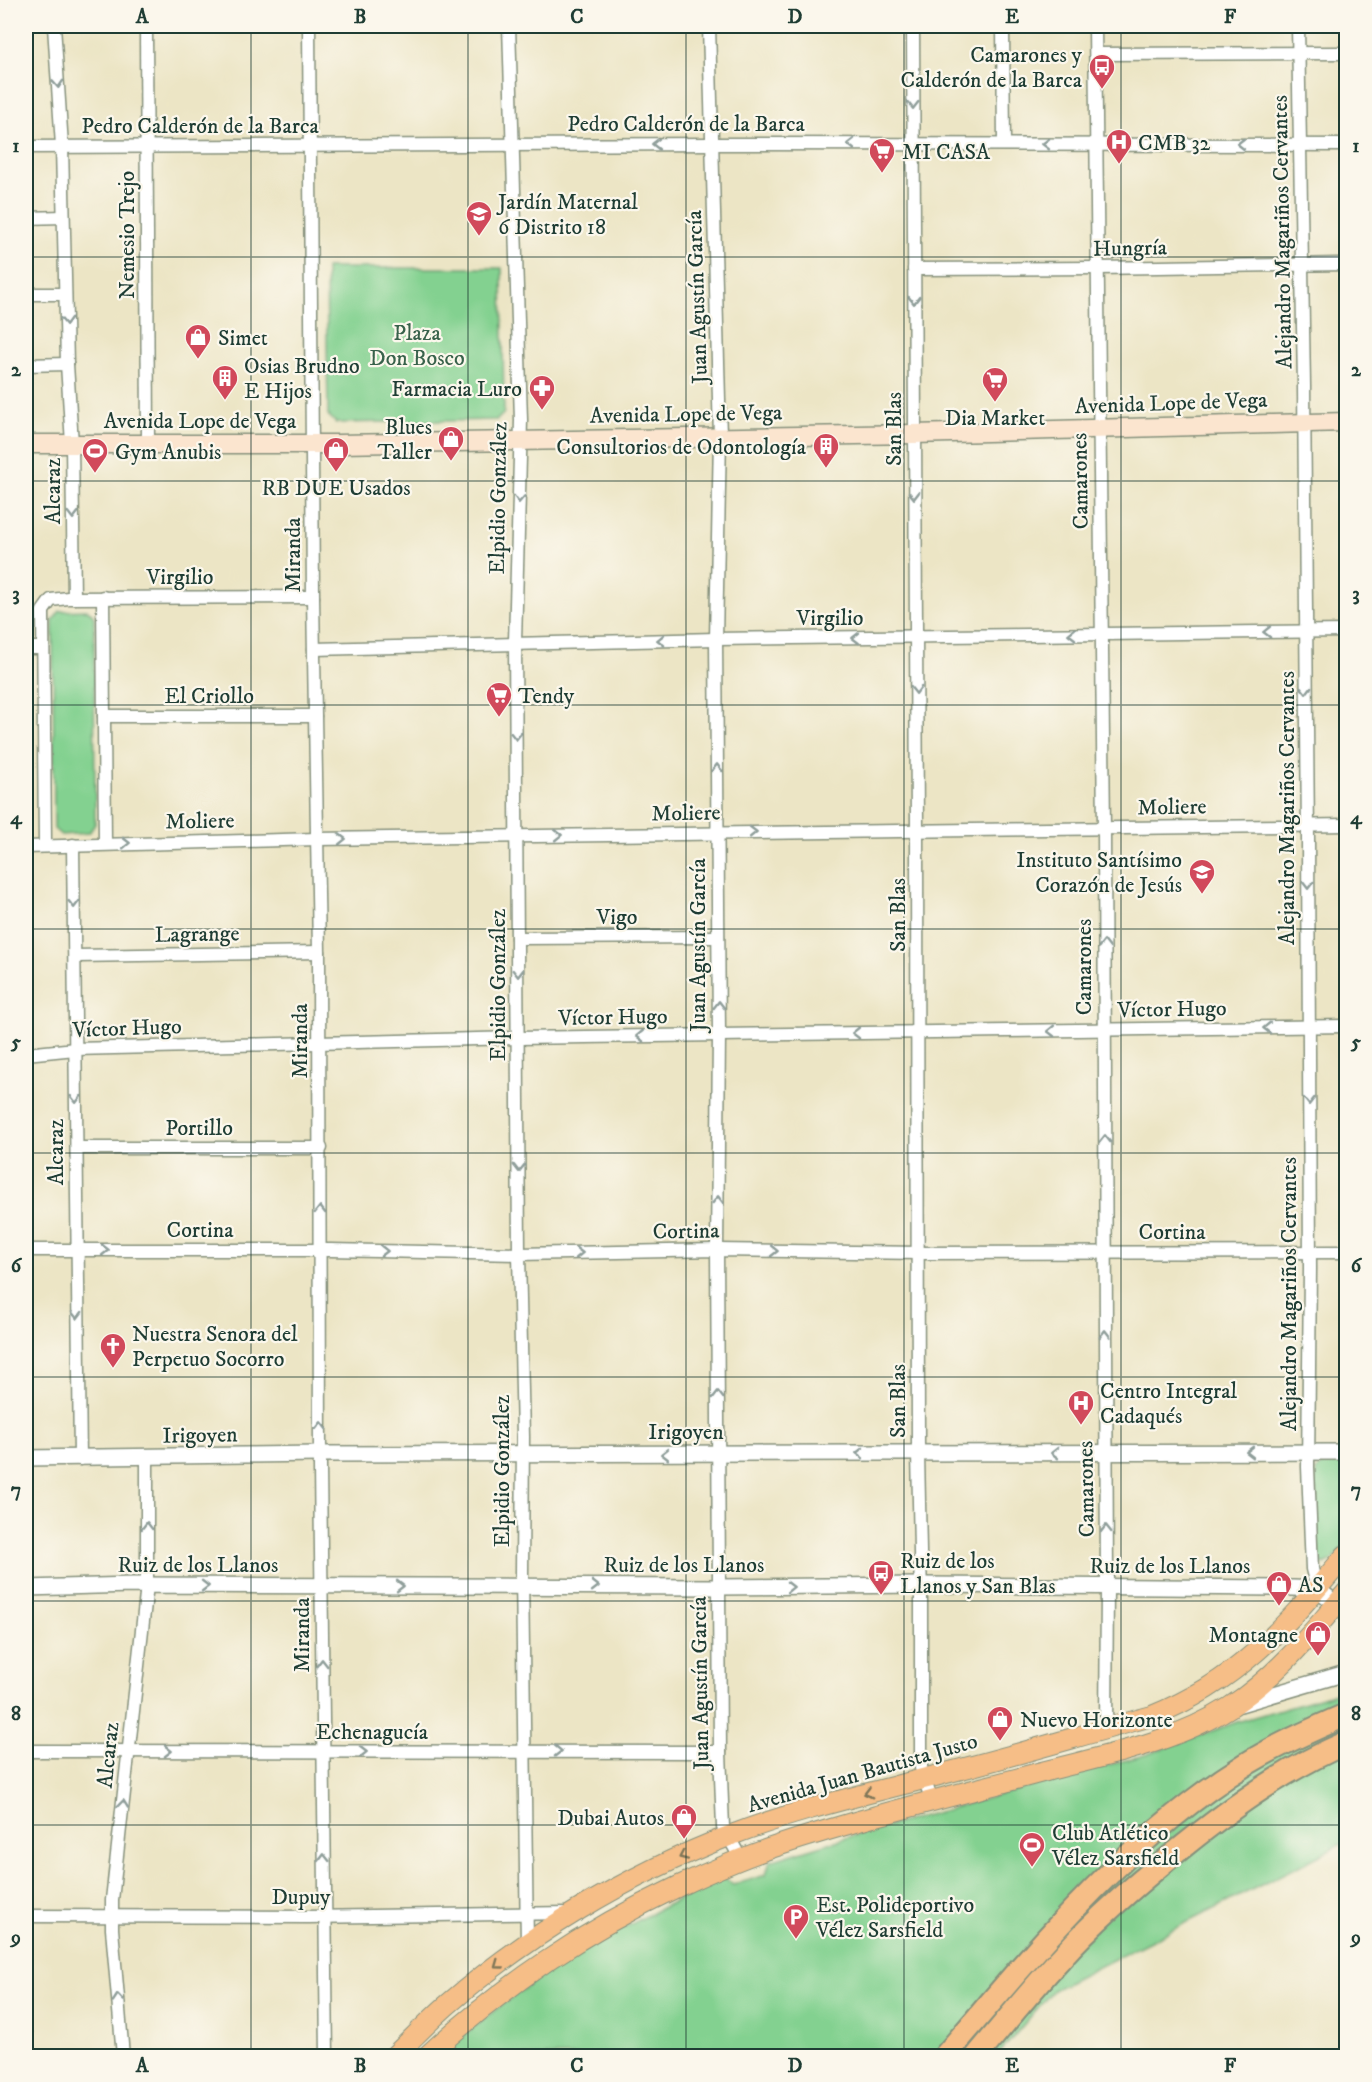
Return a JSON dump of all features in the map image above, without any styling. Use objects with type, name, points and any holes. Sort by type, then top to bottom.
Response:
[{"type":"highway","points":[[945,2056],[1043,1941],[1120,1863],[1202,1795],[1248,1763],[1282,1744],[1347,1715]]},
{"type":"highway","points":[[977,2056],[1061,1958],[1140,1880],[1263,1787],[1296,1767],[1347,1743]]},
{"type":"main road","name":"Avenida Lope de Vega","points":[[26,444],[520,441],[914,434],[1347,422]]},
{"type":"main road","name":"Avenida Juan Bautista Justo","points":[[394,2056],[446,2007],[527,1944],[626,1884],[728,1836],[796,1813],[1106,1729],[1167,1710],[1213,1686],[1241,1666],[1274,1637],[1347,1555]]},
{"type":"main road","points":[[427,2056],[503,1991],[591,1931],[649,1900],[741,1859],[798,1839],[1146,1744],[1189,1728],[1229,1707],[1255,1688],[1282,1664],[1342,1598]]},
{"type":"street","name":"Alcaraz","points":[[54,26],[62,147],[67,364],[72,444],[74,597]]},
{"type":"street","name":"Nemesio Trejo","points":[[146,26],[148,444]]},
{"type":"street","name":"Miranda","points":[[309,26],[313,597],[321,1148],[320,1454],[327,2056]]},
{"type":"street","name":"Elpidio González","points":[[509,26],[520,441],[515,642],[527,1944]]},
{"type":"street","name":"Juan Agustín García","points":[[709,26],[720,437],[716,639],[720,1752],[723,1827],[741,1859]]},
{"type":"street","name":"San Blas","points":[[913,26],[921,1768],[932,1802]]},
{"type":"street","points":[[1003,26],[1004,144]]},
{"type":"street","name":"Camarones","points":[[1095,26],[1104,828],[1106,1729]]},
{"type":"street","name":"Alejandro Magariños Cervantes","points":[[1298,26],[1308,826],[1309,1452],[1312,1569],[1317,1589]]},
{"type":"street","points":[[1096,54],[1347,53]]},
{"type":"street","name":"Pedro Calderón de la Barca","points":[[26,147],[1347,144]]},
{"type":"street","points":[[26,218],[63,218]]},
{"type":"street","name":"Hungría","points":[[914,269],[1347,264]]},
{"type":"street","points":[[26,294],[65,294]]},
{"type":"street","points":[[26,365],[67,364]]},
{"type":"street","points":[[103,597],[105,844]]},
{"type":"street","name":"Virgilio","points":[[42,648],[43,611],[48,602],[54,598],[313,597]]},
{"type":"street","name":"Virgilio","points":[[314,649],[515,642],[1347,631]]},
{"type":"street","points":[[26,648],[42,648],[45,845]]},
{"type":"street","name":"El Criollo","points":[[104,716],[315,716]]},
{"type":"street","name":"Moliere","points":[[26,847],[317,839],[1347,825]]},
{"type":"street","name":"Alcaraz","points":[[73,845],[80,1459]]},
{"type":"street","name":"Vigo","points":[[517,938],[718,937]]},
{"type":"street","name":"Lagrange","points":[[76,956],[319,952]]},
{"type":"street","name":"Víctor Hugo","points":[[26,1054],[75,1049],[518,1038],[1347,1026]]},
{"type":"street","name":"Portillo","points":[[77,1148],[321,1148]]},
{"type":"street","name":"Cortina","points":[[26,1250],[320,1250],[519,1254],[717,1250],[919,1253],[1347,1252]]},
{"type":"street","name":"Irigoyen","points":[[26,1458],[320,1454],[1347,1452]]},
{"type":"street","name":"Alcaraz","points":[[123,2056],[112,1917],[147,1585],[147,1457]]},
{"type":"street","name":"Ruiz de los Llanos","points":[[26,1588],[147,1585],[719,1587],[921,1585],[1317,1589]]},
{"type":"street","points":[[1317,1589],[1342,1598]]},
{"type":"street","points":[[1229,1707],[1347,1673]]},
{"type":"street","name":"Echenagucía","points":[[26,1751],[720,1752]]},
{"type":"street","name":"Dupuy","points":[[26,1916],[325,1917],[576,1913]]},
{"type":"street","points":[[26,2034],[28,2056]]},
{"type":"green space","name":"Plaza Don Bosco","points":[[326,268],[502,268],[504,413],[497,420],[336,423],[328,415]]},
{"type":"green space","points":[[87,610],[94,618],[95,824],[89,833],[61,835],[54,829],[53,620],[60,611]]},
{"type":"green space","points":[[1328,1461],[1346,1461],[1346,1544],[1331,1562],[1326,1564],[1319,1562],[1315,1555],[1316,1471]]},
{"type":"green space","name":"Club Atlético Vélez Sarsfield","points":[[1346,1690],[1346,1842],[1053,1990],[997,2056],[442,2056],[505,2002],[540,1978],[612,1935],[723,1877],[733,1885],[766,1875],[770,1861],[1148,1754],[1237,1722]]},
{"type":"place","name":"Camarones y Calderón de la Barca","points":[[1102,90]]},
{"type":"place","name":"CMB 32","points":[[1119,165]]},
{"type":"place","name":"MI CASA","points":[[882,174]]},
{"type":"place","name":"Jardín Maternal 6 Distrito 18","points":[[479,237]]},
{"type":"place","name":"Simet","points":[[198,360]]},
{"type":"place","name":"Osias Brudno E Hijos","points":[[225,401]]},
{"type":"place","name":"Dia Market","points":[[995,403]]},
{"type":"place","name":"Farmacia Luro","points":[[542,411]]},
{"type":"place","name":"Blues Taller","points":[[451,462]]},
{"type":"place","name":"Consultorios de Odontología","points":[[826,469]]},
{"type":"place","name":"RB DUE Usados","points":[[336,473]]},
{"type":"place","name":"Gym Anubis","points":[[95,474]]},
{"type":"place","name":"Tendy","points":[[499,718]]},
{"type":"place","name":"Instituto Santísimo Corazón de Jesús","points":[[1202,895]]},
{"type":"place","name":"Nuestra Senora del Perpetuo Socorro","points":[[113,1369]]},
{"type":"place","name":"Centro Integral Cadaqués","points":[[1081,1426]]},
{"type":"place","name":"Ruiz de los Llanos y San Blas","points":[[881,1596]]},
{"type":"place","name":"AS","points":[[1279,1607]]},
{"type":"place","name":"Montagne","points":[[1318,1657]]},
{"type":"place","name":"Nuevo Horizonte","points":[[1000,1742]]},
{"type":"place","name":"Dubai Autos","points":[[684,1840]]},
{"type":"place","name":"Club Atlético Vélez Sarsfield","points":[[1032,1868]]},
{"type":"place","name":"Est. Polideportivo Vélez Sarsfield","points":[[796,1940]]}]
